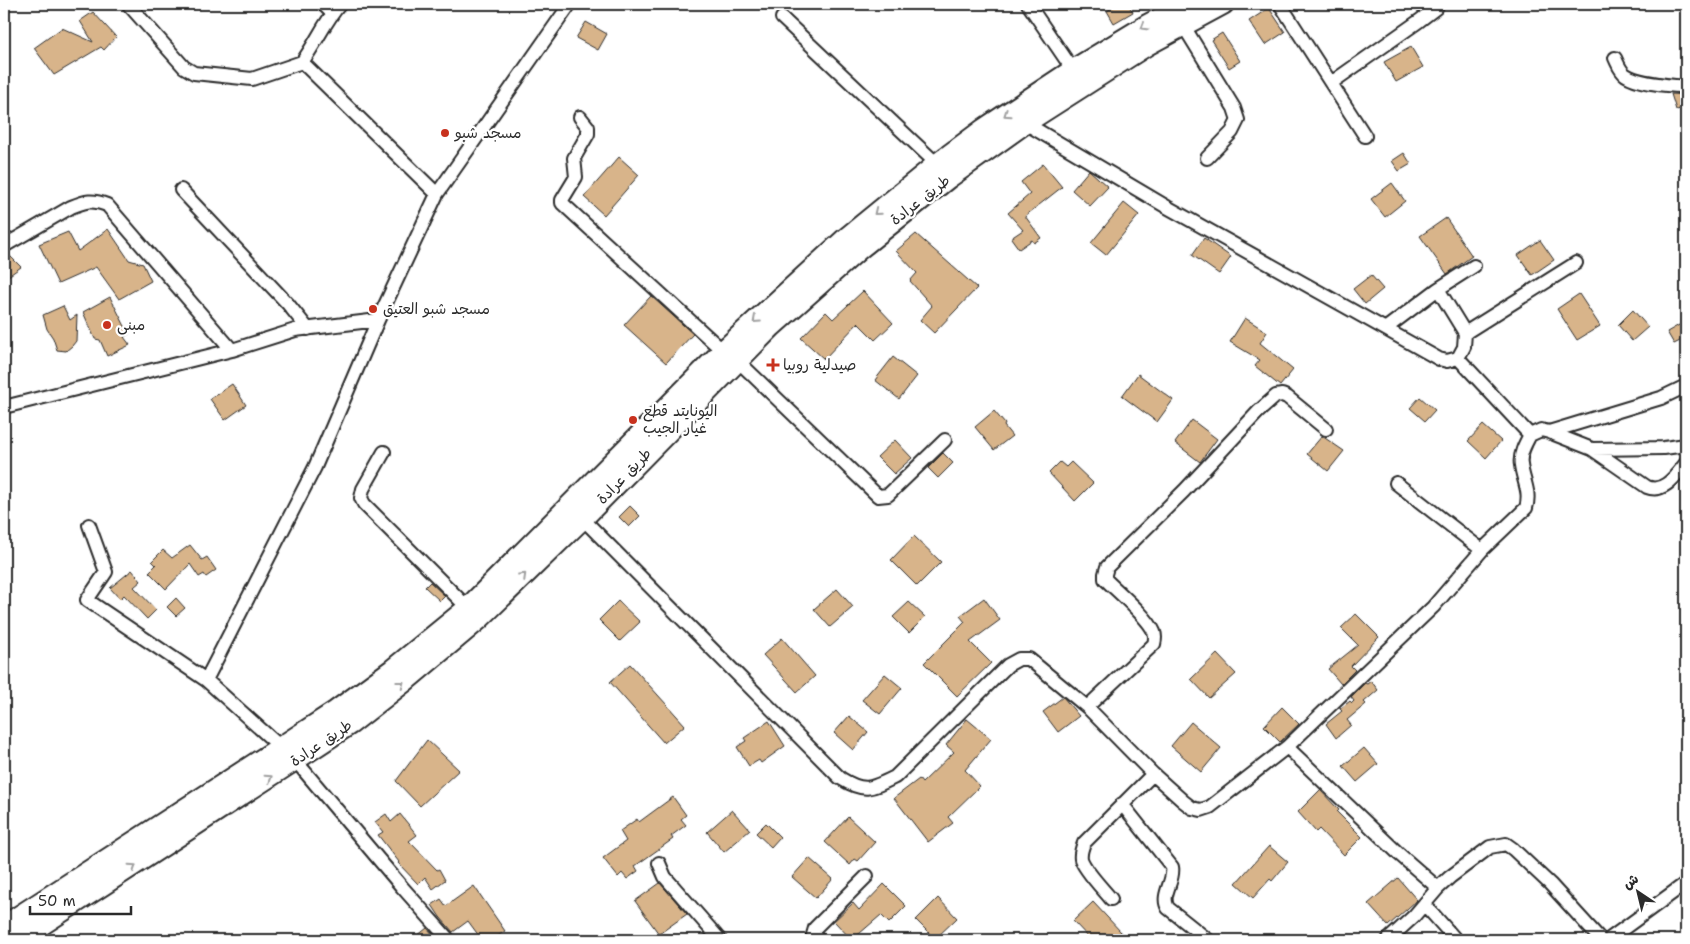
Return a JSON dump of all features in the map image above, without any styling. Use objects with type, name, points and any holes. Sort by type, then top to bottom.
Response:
[{"type":"main road","name":"طريق عرادة","points":[[4,926],[288,754],[350,724],[479,619],[576,512],[844,240],[937,164],[984,129],[1073,70],[1149,24],[1187,4]]},
{"type":"main road","name":"طريق عرادة","points":[[730,356],[771,327],[860,249],[948,178],[1026,123],[1147,45],[1223,4]]},
{"type":"main road","name":"طريق عرادة","points":[[18,940],[288,754],[336,711],[392,670],[468,608],[576,512]]},
{"type":"street","points":[[128,4],[184,67],[194,73],[252,79],[302,62],[315,43],[332,7]]},
{"type":"street","points":[[206,680],[315,467],[378,320],[437,194],[570,4]]},
{"type":"street","points":[[1028,4],[1073,70]]},
{"type":"street","points":[[1280,4],[1365,136]]},
{"type":"street","points":[[1331,83],[1419,21],[1436,8],[1438,4]]},
{"type":"street","points":[[782,18],[937,164]]},
{"type":"street","points":[[1183,26],[1234,108],[1238,120],[1232,132],[1207,158]]},
{"type":"street","points":[[1616,58],[1620,69],[1627,76],[1663,85],[1686,87]]},
{"type":"street","points":[[302,62],[437,194]]},
{"type":"street","points":[[580,117],[588,127],[588,134],[574,158],[576,178],[562,203],[730,356],[878,496],[888,495],[945,440]]},
{"type":"street","points":[[1026,123],[1167,207],[1439,359],[1458,358]]},
{"type":"street","points":[[181,190],[288,304],[308,329]]},
{"type":"street","points":[[4,246],[82,202],[96,200],[107,205],[232,350]]},
{"type":"street","points":[[1465,333],[1576,264]]},
{"type":"street","points":[[1385,329],[1438,289],[1474,266]]},
{"type":"street","points":[[1438,289],[1465,333],[1464,346],[1458,358]]},
{"type":"street","points":[[4,407],[232,350],[296,330],[378,320]]},
{"type":"street","points":[[1458,358],[1530,435]]},
{"type":"street","points":[[1549,432],[1661,398],[1686,386]]},
{"type":"street","points":[[1087,707],[1154,644],[1156,637],[1146,620],[1105,579],[1107,567],[1184,491],[1258,412],[1276,396],[1282,395],[1287,397],[1326,430]]},
{"type":"street","points":[[576,512],[840,778],[855,787],[875,787],[895,777],[1008,665],[1019,659],[1029,660],[1087,707],[1152,774],[1192,808],[1201,810],[1210,807],[1286,747],[1433,607],[1482,550],[1519,516],[1526,508],[1529,498],[1521,465],[1523,449],[1530,435],[1540,430],[1549,432],[1592,449],[1647,487],[1653,489],[1660,488],[1666,484],[1686,463]]},
{"type":"street","points":[[1592,449],[1664,448],[1686,445]]},
{"type":"street","points":[[384,452],[363,489],[361,498],[364,504],[468,608]]},
{"type":"street","points":[[1396,484],[1482,550]]},
{"type":"street","points":[[89,525],[106,572],[87,600],[206,680],[288,754],[449,940]]},
{"type":"street","points":[[1286,747],[1399,854],[1438,888]]},
{"type":"street","points":[[1111,899],[1084,864],[1081,857],[1084,843],[1152,774]]},
{"type":"street","points":[[1122,804],[1172,867],[1173,873],[1165,899],[1168,908],[1208,940]]},
{"type":"street","points":[[1388,940],[1424,905],[1438,888],[1490,847],[1506,844],[1550,884],[1601,940]]},
{"type":"street","points":[[659,863],[665,877],[720,940]]},
{"type":"street","points":[[819,940],[813,935],[815,928],[866,876]]},
{"type":"street","points":[[1608,940],[1686,884]]},
{"type":"street","points":[[1424,905],[1456,940]]},
{"type":"building","points":[[1118,4],[1128,4],[1133,12],[1114,23],[1107,11]]},
{"type":"building","points":[[1269,8],[1285,32],[1265,45],[1249,21]]},
{"type":"building","points":[[93,12],[116,37],[104,50],[101,47],[54,75],[34,48],[62,28],[93,42],[80,21]]},
{"type":"building","points":[[586,22],[607,34],[598,50],[576,38]]},
{"type":"building","points":[[1222,33],[1240,61],[1229,68],[1211,40]]},
{"type":"building","points":[[1411,47],[1423,67],[1396,82],[1384,62]]},
{"type":"building","points":[[1671,94],[1686,95],[1686,108],[1676,110]]},
{"type":"building","points":[[1404,153],[1411,164],[1399,171],[1392,161]]},
{"type":"building","points":[[619,157],[639,175],[604,215],[584,197]]},
{"type":"building","points":[[1043,164],[1062,187],[1025,216],[1041,238],[1034,243],[1032,240],[1019,249],[1011,238],[1023,230],[1008,213],[1030,194],[1021,182]]},
{"type":"building","points":[[1089,170],[1108,187],[1090,206],[1072,190]]},
{"type":"building","points":[[1392,183],[1405,201],[1385,217],[1371,199]]},
{"type":"building","points":[[1124,203],[1139,215],[1106,255],[1091,243]]},
{"type":"building","points":[[1446,218],[1472,256],[1447,274],[1420,236]]},
{"type":"building","points":[[108,229],[129,260],[143,264],[151,281],[119,299],[96,267],[58,284],[39,244],[68,232],[78,251]]},
{"type":"building","points":[[916,234],[977,288],[934,333],[920,320],[932,306],[910,281],[917,273],[896,251]]},
{"type":"building","points":[[1204,238],[1231,257],[1219,274],[1192,255]]},
{"type":"building","points":[[1540,240],[1554,260],[1532,275],[1518,255]]},
{"type":"building","points":[[7,253],[21,267],[4,279],[4,254]]},
{"type":"building","points":[[1371,275],[1383,289],[1365,304],[1353,289]]},
{"type":"building","points":[[863,291],[893,323],[875,340],[858,323],[824,359],[801,338],[826,312],[833,319]]},
{"type":"building","points":[[1579,294],[1600,326],[1577,340],[1557,309]]},
{"type":"building","points":[[651,296],[693,334],[666,363],[624,325]]},
{"type":"building","name":"مبنى","points":[[110,297],[129,334],[124,337],[130,345],[107,356],[100,340],[95,339],[83,312]]},
{"type":"building","name":"مبنى","points":[[63,306],[70,320],[77,315],[76,341],[66,351],[57,350],[43,315]]},
{"type":"building","points":[[1633,310],[1648,327],[1632,341],[1618,325]]},
{"type":"building","points":[[1245,318],[1267,332],[1260,343],[1293,370],[1280,386],[1255,366],[1260,360],[1230,342]]},
{"type":"building","points":[[1686,321],[1686,338],[1674,344],[1667,332]]},
{"type":"building","points":[[893,357],[917,376],[899,399],[875,380]]},
{"type":"building","points":[[1138,374],[1173,400],[1157,422],[1122,396]]},
{"type":"building","points":[[232,384],[246,405],[225,420],[210,399]]},
{"type":"building","points":[[1420,397],[1435,410],[1425,421],[1410,408]]},
{"type":"building","points":[[994,411],[1012,436],[994,450],[975,427]]},
{"type":"building","points":[[1192,420],[1217,439],[1200,462],[1175,443]]},
{"type":"building","points":[[1483,425],[1501,441],[1486,458],[1468,441]]},
{"type":"building","points":[[1322,436],[1344,451],[1328,471],[1307,454]]},
{"type":"building","points":[[895,440],[912,458],[894,474],[877,457]]},
{"type":"building","points":[[943,453],[953,463],[938,478],[928,468]]},
{"type":"building","points":[[1060,462],[1066,467],[1071,462],[1093,483],[1075,501],[1049,473]]},
{"type":"building","points":[[630,506],[640,516],[629,527],[619,517]]},
{"type":"building","points":[[914,536],[941,562],[917,586],[891,560]]},
{"type":"building","points":[[190,545],[202,560],[207,557],[216,570],[206,577],[204,574],[199,577],[190,564],[166,589],[149,572],[156,565],[152,561],[163,550],[172,558]]},
{"type":"building","points":[[132,570],[141,581],[134,587],[156,610],[147,619],[124,595],[120,599],[110,588]]},
{"type":"building","points":[[430,582],[445,596],[440,601],[425,587]]},
{"type":"building","points":[[837,589],[853,607],[830,627],[814,609]]},
{"type":"building","points":[[176,598],[185,608],[176,616],[167,607]]},
{"type":"building","points":[[984,598],[1000,620],[970,642],[991,663],[957,696],[924,663],[965,622],[960,616]]},
{"type":"building","points":[[618,601],[640,622],[620,641],[599,620]]},
{"type":"building","points":[[909,602],[925,617],[909,633],[893,617]]},
{"type":"building","points":[[1356,614],[1379,637],[1351,666],[1355,670],[1341,684],[1328,669],[1358,645],[1341,628]]},
{"type":"building","points":[[782,638],[815,676],[797,692],[763,655]]},
{"type":"building","points":[[1217,654],[1236,674],[1209,698],[1191,679]]},
{"type":"building","points":[[630,664],[685,725],[664,743],[610,682]]},
{"type":"building","points":[[885,674],[902,688],[880,714],[862,700]]},
{"type":"building","points":[[1371,681],[1378,690],[1364,702],[1366,704],[1347,720],[1351,725],[1336,738],[1326,724],[1342,711],[1340,709],[1350,701],[1352,703],[1354,701],[1351,697],[1365,683],[1367,684]]},
{"type":"building","points":[[1063,697],[1079,716],[1058,732],[1043,712]]},
{"type":"building","points":[[1282,707],[1299,724],[1280,742],[1264,726]]},
{"type":"building","points":[[849,716],[868,732],[853,750],[834,733]]},
{"type":"building","points":[[967,719],[991,739],[965,770],[980,786],[948,817],[953,823],[928,842],[894,798],[919,779],[922,783],[954,752],[946,745]]},
{"type":"building","points":[[769,721],[785,746],[761,763],[759,760],[749,766],[737,747],[746,741],[744,738]]},
{"type":"building","points":[[1191,722],[1221,748],[1201,772],[1171,746]]},
{"type":"building","points":[[427,740],[459,770],[420,806],[396,781]]},
{"type":"building","points":[[1364,748],[1378,764],[1357,782],[1343,766]]},
{"type":"building","points":[[1320,790],[1339,810],[1337,812],[1362,837],[1344,855],[1319,829],[1316,832],[1298,812]]},
{"type":"building","points":[[673,797],[686,815],[681,819],[686,825],[671,836],[673,839],[635,866],[638,871],[627,879],[622,873],[618,877],[603,858],[626,841],[620,831],[637,819],[639,822]]},
{"type":"building","points":[[732,810],[750,830],[724,852],[707,832]]},
{"type":"building","points":[[386,814],[391,822],[400,814],[417,835],[409,841],[437,870],[439,869],[445,880],[433,889],[425,877],[418,884],[398,863],[378,835],[383,832],[375,822]]},
{"type":"building","points":[[848,817],[875,842],[858,861],[855,859],[850,865],[825,842]]},
{"type":"building","points":[[766,823],[780,837],[771,847],[756,833]]},
{"type":"building","points":[[1269,846],[1288,862],[1272,881],[1270,879],[1253,898],[1236,883]]},
{"type":"building","points":[[809,858],[833,879],[816,898],[792,877]]},
{"type":"building","points":[[1398,878],[1417,900],[1388,926],[1368,904]]},
{"type":"building","points":[[660,883],[687,914],[659,934],[635,901]]},
{"type":"building","points":[[884,884],[906,906],[889,923],[881,915],[852,940],[834,921],[853,903],[859,910]]},
{"type":"building","points":[[474,886],[505,931],[492,940],[482,940],[468,921],[453,932],[432,905],[441,899],[446,906]]},
{"type":"building","points":[[938,898],[957,918],[935,939],[916,920]]},
{"type":"building","points":[[1093,902],[1121,932],[1112,940],[1091,940],[1073,921]]},
{"type":"building","points":[[427,928],[438,940],[412,940]]},
{"type":"place","name":"مسجد شبو","points":[[445,133]]},
{"type":"place","name":"مسجد شبو العتيق","points":[[373,309]]},
{"type":"place","name":"مبنى","points":[[107,325]]},
{"type":"place","name":"صيدلية روبيا","points":[[773,365]]},
{"type":"place","name":"اليونايتد قطع غيار الجيب","points":[[633,420]]}]
